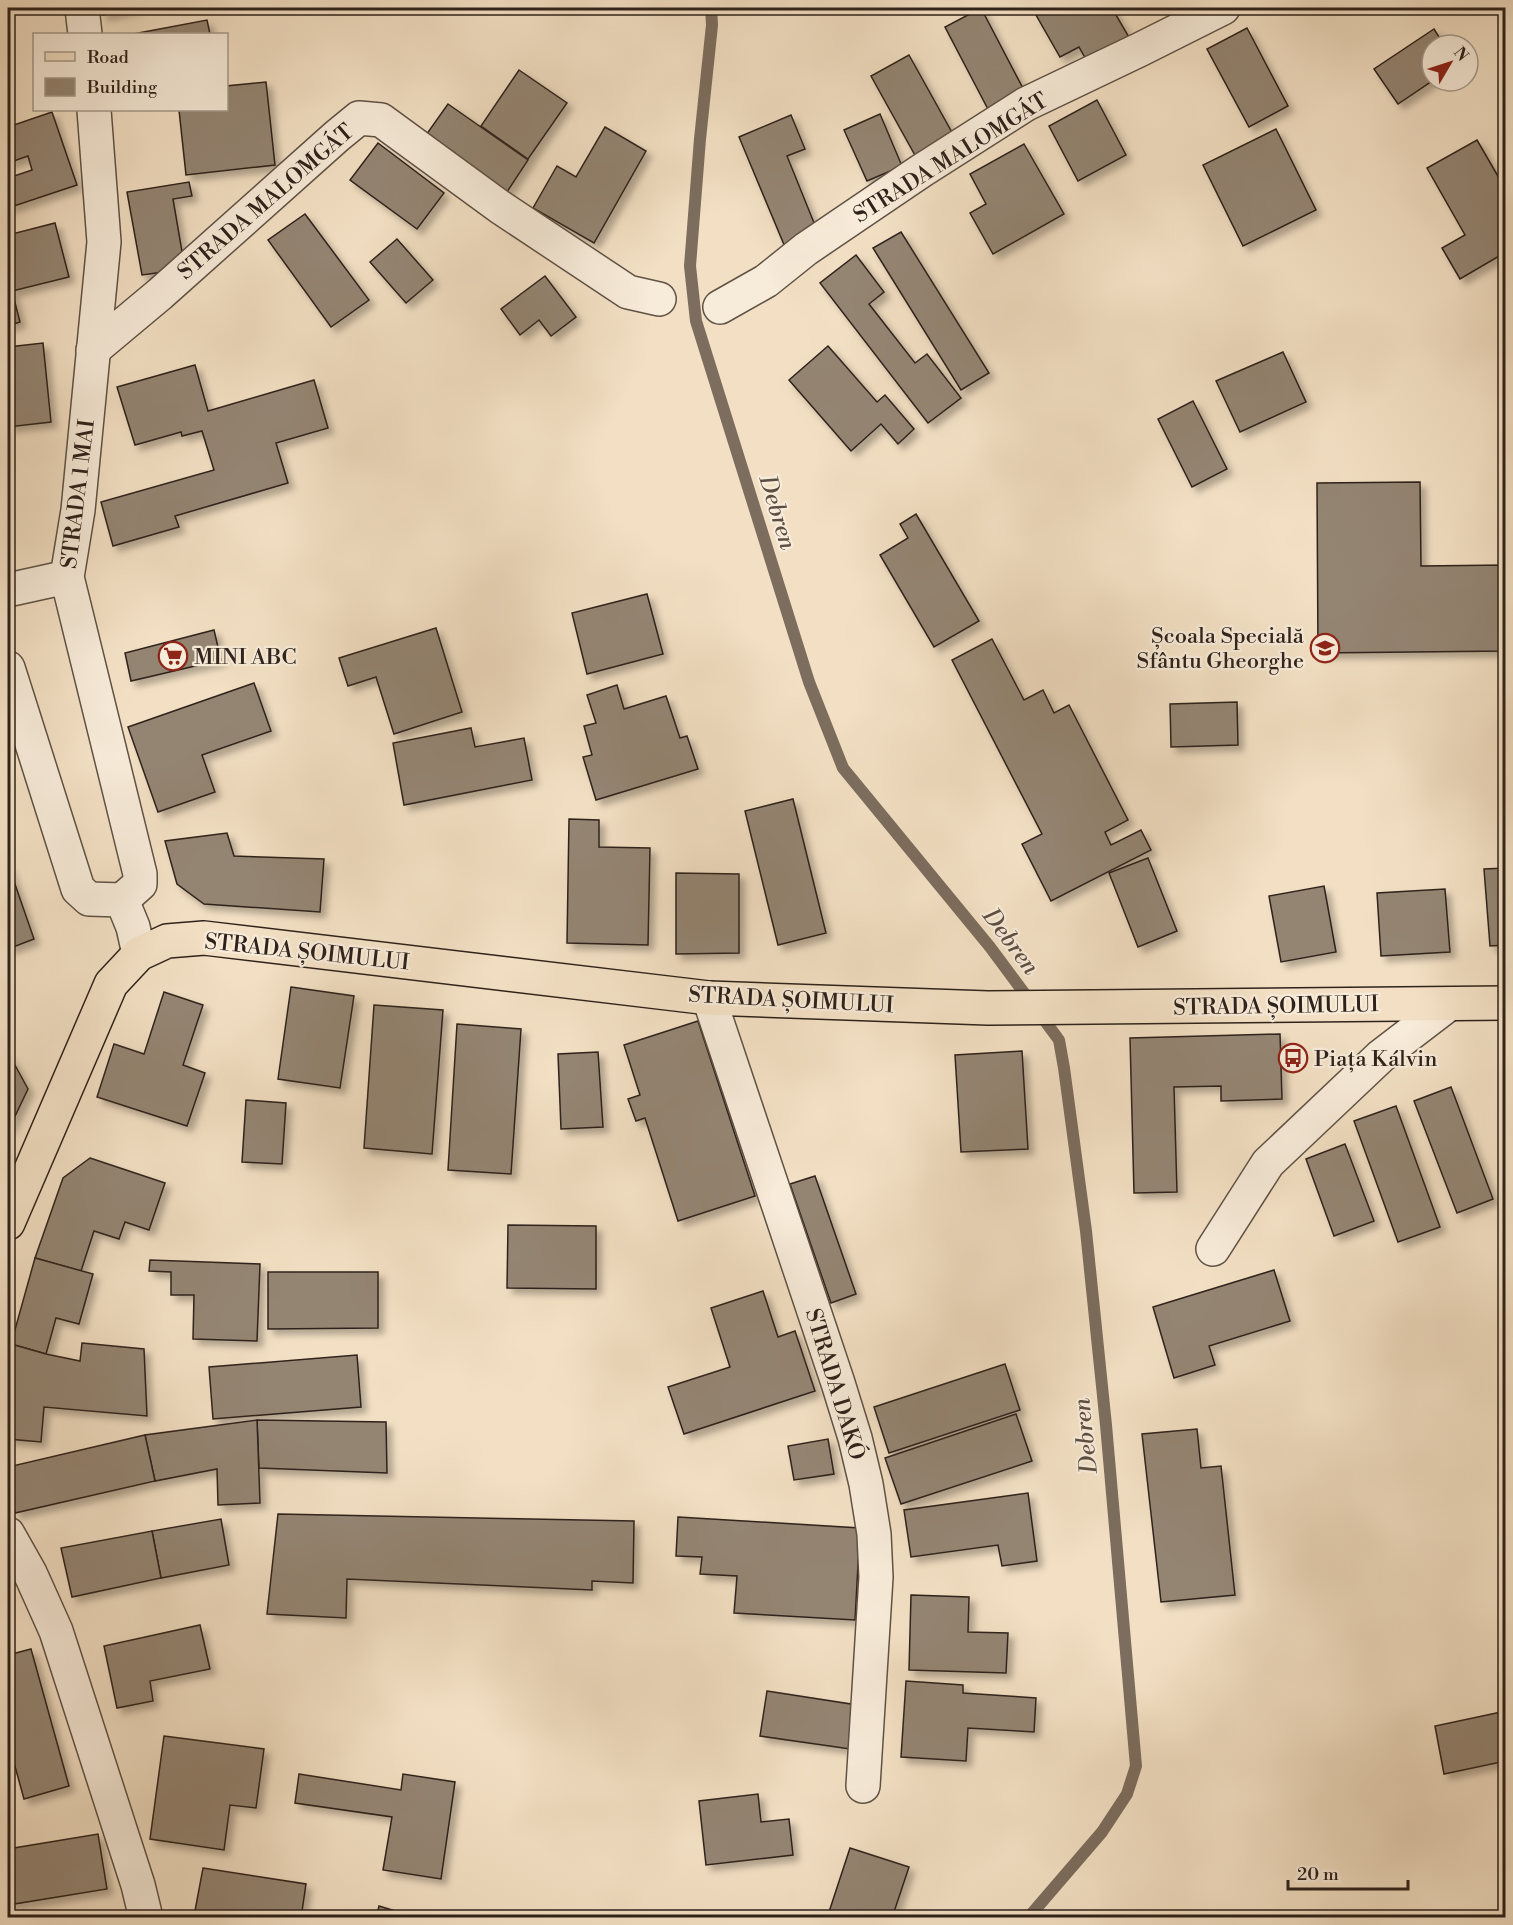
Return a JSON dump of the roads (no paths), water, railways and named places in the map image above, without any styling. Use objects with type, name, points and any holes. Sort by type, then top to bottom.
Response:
[{"type":"main road","name":"STRADA ȘOIMULUI","points":[[139,954],[167,941],[204,938],[709,998],[988,1008],[1506,1003]]},
{"type":"main road","points":[[8,1223],[111,984],[139,954]]},
{"type":"street","points":[[82,8],[85,33]]},
{"type":"street","name":"STRADA MALOMGÁT","points":[[720,307],[766,281],[806,249],[921,171],[1026,104],[1223,8]]},
{"type":"street","name":"STRADA 1 MAI","points":[[93,111],[104,242],[78,510],[67,577],[140,874],[140,884],[122,900]]},
{"type":"street","name":"STRADA MALOMGÁT","points":[[93,350],[160,294],[328,143],[359,118],[381,120],[500,207],[628,292],[659,299]]},
{"type":"street","points":[[8,590],[67,577]]},
{"type":"street","points":[[8,668],[78,889],[89,899],[122,900],[133,927],[139,954]]},
{"type":"street","name":"STRADA DAKÓ","points":[[709,998],[838,1383],[866,1484],[874,1534],[876,1577],[863,1786]]},
{"type":"street","name":"STRADA ȘOIMULUI","points":[[1213,1249],[1268,1162],[1381,1056],[1449,1004]]},
{"type":"street","points":[[8,1534],[30,1573],[56,1631],[146,1917]]},
{"type":"waterway","name":"Debren","points":[[711,8],[712,25],[690,266],[696,321],[809,682],[843,768],[990,947],[1059,1040],[1064,1068],[1086,1231],[1106,1425],[1136,1766],[1127,1794],[1102,1832],[1028,1918]]},
{"type":"place","name":"Școala Specială Sfântu Gheorghe","points":[[1325,648]]},
{"type":"place","name":"MINI ABC","points":[[173,656]]},
{"type":"place","name":"Piața Kálvin","points":[[1293,1058]]}]
